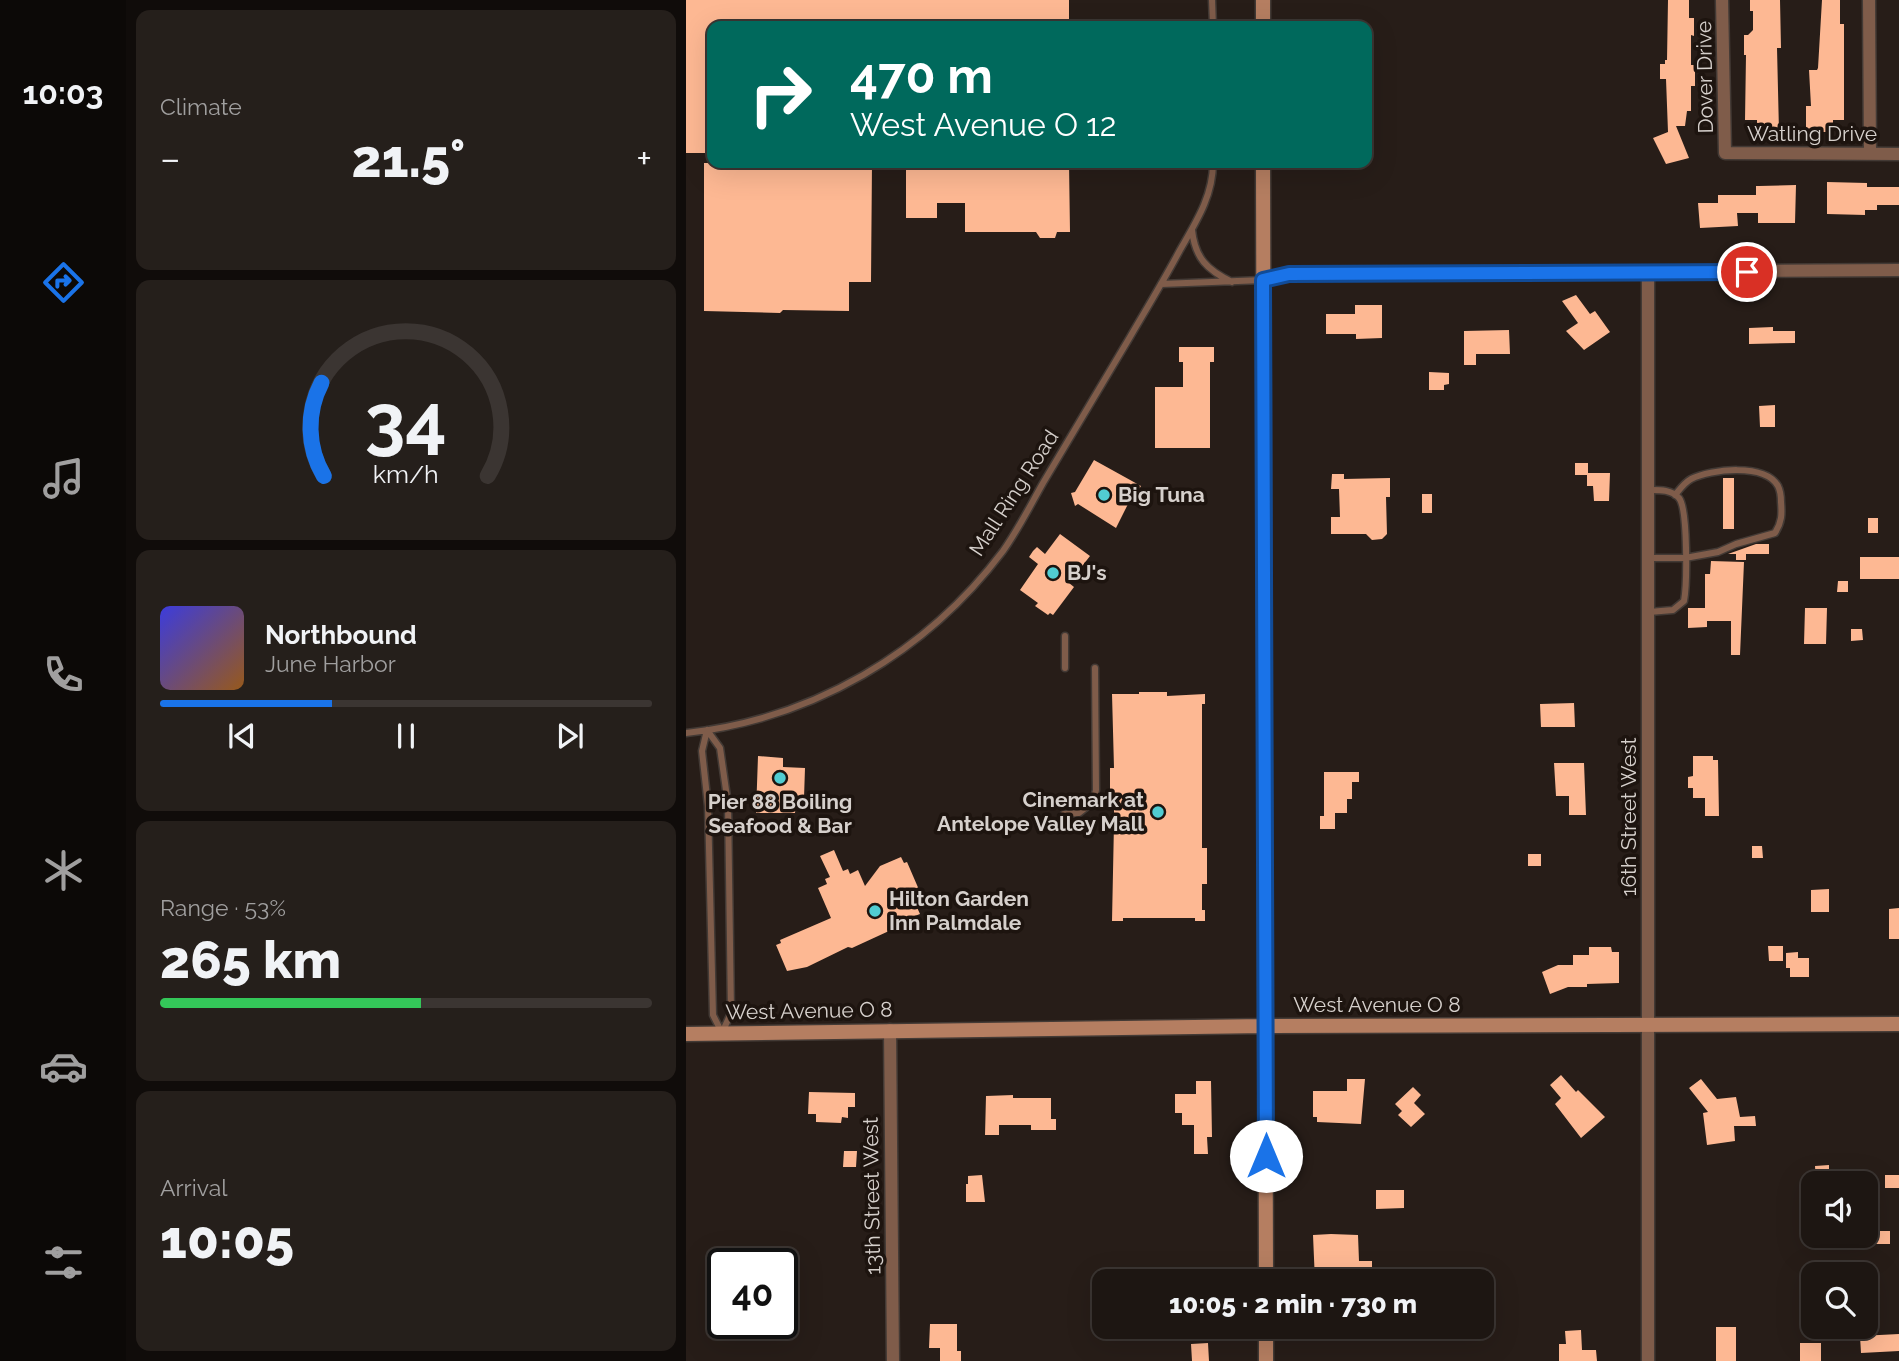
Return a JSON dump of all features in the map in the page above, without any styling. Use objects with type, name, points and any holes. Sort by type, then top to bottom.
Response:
[{"type":"street","points":[[1263,0],[1263,21]]},
{"type":"street","name":"Dover Drive","points":[[1723,0],[1725,153]]},
{"type":"street","points":[[1869,0],[1870,154]]},
{"type":"street","name":"Watling Drive","points":[[1725,153],[1899,154]]},
{"type":"street","points":[[1263,168],[1266,1269]]},
{"type":"street","points":[[1263,280],[1289,274],[1899,271]]},
{"type":"street","name":"16th Street West","points":[[1648,272],[1648,1361]]},
{"type":"street","name":"West Avenue O 8","points":[[686,1034],[1265,1026],[1649,1027],[1899,1024]]},
{"type":"street","name":"13th Street West","points":[[890,1030],[893,1361]]},
{"type":"street","points":[[1266,1339],[1266,1361]]},
{"type":"lane","points":[[1212,0],[1213,21]]},
{"type":"lane","name":"Mall Ring Road","points":[[686,733],[766,718],[815,700],[897,655],[955,607],[1004,550],[1161,284],[1212,187],[1213,168]]},
{"type":"lane","points":[[1192,229],[1194,246],[1200,260],[1213,273],[1233,282]]},
{"type":"lane","points":[[1161,284],[1263,280]]},
{"type":"lane","points":[[1648,558],[1685,558],[1718,552],[1775,533],[1782,519],[1777,484],[1759,472],[1712,473],[1690,480],[1675,495]]},
{"type":"lane","points":[[1648,490],[1667,491],[1675,495],[1684,508],[1685,558],[1684,601],[1673,610],[1648,612]]},
{"type":"lane","points":[[1065,636],[1065,668]]},
{"type":"lane","points":[[1064,814],[1079,813],[1093,802],[1096,790],[1095,668]]},
{"type":"lane","points":[[707,730],[720,748],[728,804],[731,1013],[722,1033]]},
{"type":"lane","points":[[707,730],[702,751],[708,806],[713,1015],[722,1033]]},
{"type":"building","points":[[686,0],[1069,0],[1069,21],[707,21],[707,153],[686,153]]},
{"type":"building","points":[[1668,0],[1689,0],[1689,18],[1694,18],[1691,65],[1695,65],[1695,86],[1691,86],[1691,111],[1687,111],[1685,126],[1676,126],[1689,158],[1666,164],[1653,138],[1668,132],[1666,79],[1660,79],[1660,64],[1665,64],[1667,60]]},
{"type":"building","points":[[1750,0],[1780,0],[1781,48],[1777,48],[1779,132],[1757,132],[1757,120],[1745,120],[1744,35],[1753,30]]},
{"type":"building","points":[[1822,0],[1840,0],[1840,24],[1844,24],[1844,120],[1833,120],[1833,132],[1806,132],[1806,106],[1811,106],[1809,70],[1818,68]]},
{"type":"building","points":[[704,163],[707,163],[707,168],[872,168],[871,282],[849,282],[849,311],[704,311]]},
{"type":"building","points":[[906,168],[1069,168],[1070,232],[1057,232],[1055,238],[1040,238],[1036,232],[965,232],[965,203],[937,203],[937,218],[906,218]]},
{"type":"building","points":[[1827,182],[1867,183],[1867,187],[1899,187],[1899,205],[1877,205],[1877,210],[1865,210],[1865,215],[1827,214]]},
{"type":"building","points":[[1796,185],[1795,223],[1758,223],[1758,213],[1737,213],[1738,226],[1700,228],[1698,203],[1718,203],[1718,195],[1756,195],[1756,186]]},
{"type":"building","points":[[1576,295],[1590,314],[1595,311],[1610,332],[1584,350],[1566,331],[1578,323],[1562,301]]},
{"type":"building","points":[[1355,305],[1382,305],[1382,338],[1356,339],[1356,334],[1326,334],[1326,314],[1355,314]]},
{"type":"building","points":[[1773,327],[1773,331],[1795,331],[1795,343],[1749,344],[1749,328]]},
{"type":"building","points":[[1509,330],[1510,354],[1476,354],[1476,365],[1464,365],[1464,331]]},
{"type":"building","points":[[1179,347],[1214,347],[1214,362],[1210,362],[1210,448],[1155,448],[1155,387],[1183,387],[1183,362],[1179,362]]},
{"type":"building","points":[[1429,372],[1449,373],[1449,384],[1444,385],[1444,390],[1429,390]]},
{"type":"building","points":[[1775,405],[1775,427],[1760,427],[1759,406]]},
{"type":"building","name":"Big Tuna","points":[[1094,460],[1141,486],[1134,497],[1132,496],[1116,528],[1078,504],[1075,506],[1071,493],[1075,492]]},
{"type":"building","points":[[1575,463],[1588,463],[1588,473],[1610,473],[1609,501],[1594,501],[1593,486],[1587,486],[1587,475],[1575,475]]},
{"type":"building","points":[[1332,474],[1344,474],[1344,479],[1390,478],[1390,497],[1386,497],[1387,534],[1382,539],[1372,540],[1366,534],[1331,534],[1331,517],[1340,517],[1339,489],[1331,489]]},
{"type":"building","points":[[1723,478],[1734,478],[1734,529],[1723,529]]},
{"type":"building","points":[[1422,494],[1432,494],[1432,513],[1422,513]]},
{"type":"building","points":[[1868,518],[1878,518],[1878,533],[1868,533]]},
{"type":"building","name":"BJ's","points":[[1060,534],[1090,556],[1069,583],[1074,587],[1053,615],[1048,615],[1035,606],[1038,603],[1020,590],[1038,564],[1029,557],[1033,551],[1037,547],[1045,554]]},
{"type":"building","points":[[1756,544],[1769,544],[1769,554],[1746,554],[1746,560],[1736,560],[1736,554],[1728,554]]},
{"type":"building","points":[[1860,557],[1899,557],[1899,579],[1860,579]]},
{"type":"building","points":[[1711,561],[1744,562],[1740,655],[1731,655],[1731,621],[1707,621],[1707,627],[1688,628],[1688,608],[1705,608],[1705,574],[1710,574]]},
{"type":"building","points":[[1838,581],[1848,581],[1848,592],[1837,592]]},
{"type":"building","points":[[1805,608],[1827,608],[1826,644],[1804,644]]},
{"type":"building","points":[[1851,629],[1862,629],[1863,640],[1851,641]]},
{"type":"building","name":"Cinemark at Antelope Valley Mall","points":[[1167,692],[1167,696],[1205,694],[1205,704],[1202,704],[1202,848],[1207,848],[1207,884],[1202,884],[1202,910],[1205,910],[1205,921],[1195,921],[1195,918],[1123,918],[1123,921],[1112,921],[1112,694]]},
{"type":"building","points":[[1574,703],[1575,727],[1541,727],[1540,704]]},
{"type":"building","name":"Pier 88 Boiling Seafood & Bar","points":[[758,756],[783,758],[783,767],[805,768],[804,798],[801,798],[801,802],[796,802],[795,813],[756,813]]},
{"type":"building","points":[[1693,756],[1713,756],[1713,760],[1718,760],[1719,816],[1705,816],[1705,798],[1693,798],[1693,788],[1688,788],[1688,777],[1693,776]]},
{"type":"building","points":[[1554,763],[1584,763],[1586,815],[1569,815],[1569,796],[1556,796]]},
{"type":"building","points":[[1324,772],[1359,772],[1359,782],[1352,782],[1352,799],[1347,799],[1347,813],[1335,813],[1335,829],[1320,829],[1320,816],[1324,816]]},
{"type":"building","points":[[1752,846],[1762,846],[1763,858],[1752,858]]},
{"type":"building","name":"Hilton Garden Inn Palmdale","points":[[834,850],[843,871],[848,869],[850,874],[858,870],[865,886],[880,866],[901,857],[904,863],[907,862],[923,899],[915,903],[920,914],[852,948],[848,947],[807,967],[787,971],[776,945],[781,943],[780,940],[831,918],[818,888],[827,884],[825,879],[830,877],[820,856]]},
{"type":"building","points":[[1528,854],[1541,854],[1541,866],[1528,866]]},
{"type":"building","points":[[1829,889],[1829,912],[1811,912],[1811,890]]},
{"type":"building","points":[[1899,908],[1899,939],[1889,939],[1889,909]]},
{"type":"building","points":[[1768,946],[1783,946],[1783,961],[1769,961]]},
{"type":"building","points":[[1589,947],[1611,947],[1612,952],[1619,952],[1619,983],[1568,987],[1550,994],[1542,972],[1558,965],[1573,965],[1573,955],[1589,955]]},
{"type":"building","points":[[1798,952],[1798,958],[1809,958],[1809,977],[1790,977],[1790,968],[1786,968],[1786,953]]},
{"type":"building","points":[[1561,1075],[1605,1117],[1581,1138],[1555,1104],[1561,1098],[1550,1085]]},
{"type":"building","points":[[1347,1079],[1365,1079],[1361,1124],[1317,1122],[1317,1117],[1313,1117],[1313,1091],[1347,1091]]},
{"type":"building","points":[[1701,1079],[1717,1099],[1736,1097],[1740,1117],[1755,1116],[1756,1126],[1734,1126],[1735,1141],[1707,1145],[1703,1113],[1708,1112],[1689,1088]]},
{"type":"building","points":[[1196,1081],[1211,1081],[1212,1137],[1207,1137],[1208,1154],[1194,1154],[1194,1125],[1182,1125],[1182,1113],[1175,1113],[1175,1094],[1196,1094]]},
{"type":"building","points":[[1413,1087],[1421,1095],[1414,1103],[1425,1114],[1411,1127],[1398,1115],[1402,1111],[1395,1104]]},
{"type":"building","points":[[809,1092],[855,1093],[855,1107],[848,1107],[848,1118],[842,1117],[841,1123],[816,1122],[816,1114],[808,1114]]},
{"type":"building","points":[[1013,1095],[1013,1098],[1051,1098],[1051,1119],[1056,1119],[1056,1130],[1031,1130],[1031,1125],[999,1125],[999,1135],[985,1135],[986,1096]]},
{"type":"building","points":[[844,1151],[857,1151],[856,1167],[843,1167]]},
{"type":"building","points":[[1829,1165],[1829,1171],[1815,1171],[1815,1166]]},
{"type":"building","points":[[982,1175],[985,1202],[966,1202],[968,1176]]},
{"type":"building","points":[[1885,1175],[1899,1175],[1899,1188],[1885,1188]]},
{"type":"building","points":[[1376,1190],[1404,1190],[1404,1208],[1376,1209]]},
{"type":"building","points":[[1878,1231],[1890,1231],[1890,1244],[1878,1244]]},
{"type":"building","points":[[1313,1235],[1358,1235],[1359,1261],[1372,1261],[1372,1269],[1314,1269]]},
{"type":"building","points":[[930,1324],[957,1324],[957,1351],[961,1351],[961,1361],[940,1361],[940,1348],[929,1348]]},
{"type":"building","points":[[1716,1327],[1736,1327],[1736,1361],[1716,1361]]},
{"type":"building","points":[[1581,1330],[1582,1350],[1596,1350],[1597,1361],[1559,1361],[1559,1344],[1566,1344],[1565,1331]]},
{"type":"building","points":[[1899,1334],[1899,1351],[1861,1353],[1860,1339],[1878,1339],[1878,1335]]},
{"type":"building","points":[[1208,1343],[1209,1361],[1192,1361],[1191,1344]]},
{"type":"building","points":[[1800,1343],[1821,1343],[1821,1361],[1800,1361]]},
{"type":"place","name":"Big Tuna","points":[[1104,495]]},
{"type":"place","name":"BJ's","points":[[1053,573]]},
{"type":"place","name":"Pier 88 Boiling Seafood & Bar","points":[[780,778]]},
{"type":"place","name":"Cinemark at Antelope Valley Mall","points":[[1158,812]]},
{"type":"place","name":"Hilton Garden Inn Palmdale","points":[[875,911]]},
{"type":"route","points":[[1266,1156],[1263,280],[1289,274],[1747,272]]}]
